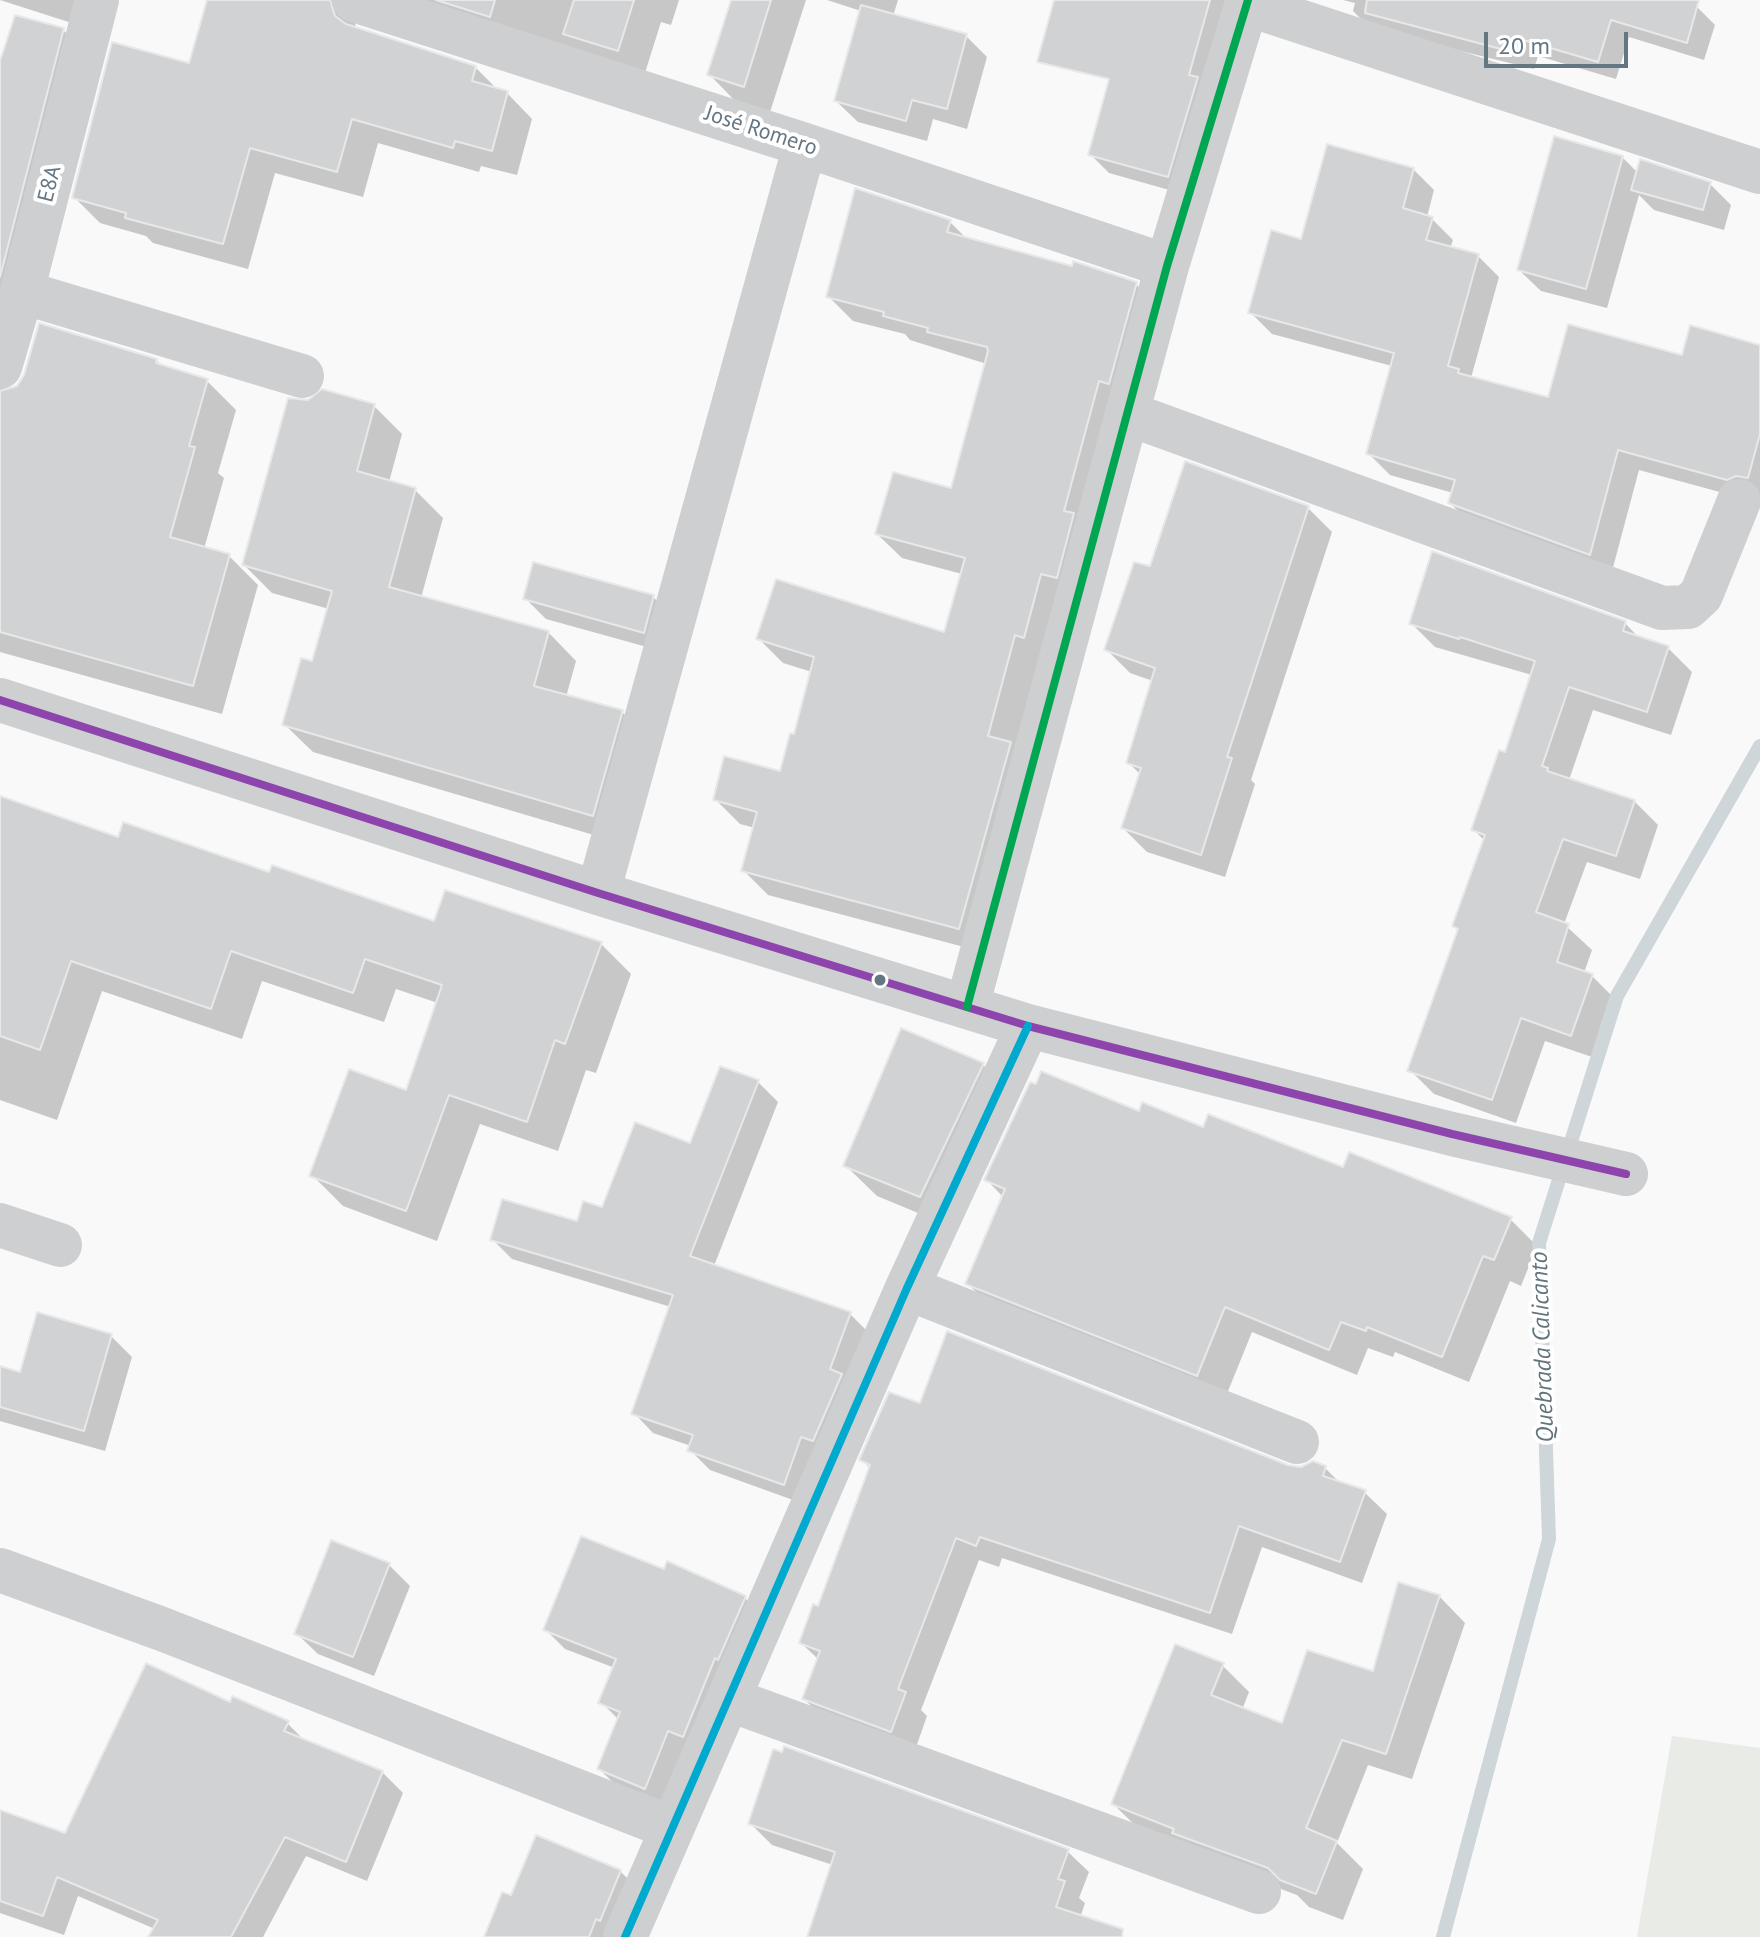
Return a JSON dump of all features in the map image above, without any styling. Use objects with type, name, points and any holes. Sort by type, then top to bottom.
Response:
[{"type":"street","name":"E8A","points":[[0,367],[97,0]]},
{"type":"street","name":"José Romero","points":[[354,0],[805,145],[1167,266]]},
{"type":"street","points":[[967,1007],[1167,266],[1247,2],[1760,172]]},
{"type":"street","points":[[598,893],[805,145]]},
{"type":"street","points":[[22,292],[302,376]]},
{"type":"street","points":[[1129,414],[1662,608],[1688,607],[1701,595],[1739,501]]},
{"type":"street","points":[[0,700],[598,893],[1028,1026],[1452,1134],[1626,1174]]},
{"type":"street","points":[[625,1937],[907,1288],[1028,1026]]},
{"type":"street","points":[[0,1225],[60,1245]]},
{"type":"street","points":[[907,1288],[1297,1442]]},
{"type":"street","points":[[0,1570],[162,1629],[672,1828]]},
{"type":"street","points":[[728,1699],[1259,1892]]},
{"type":"shaded area","points":[[1672,1736],[1760,1748],[1760,1937],[1637,1937]]},
{"type":"building","points":[[207,0],[330,0],[335,16],[346,24],[476,66],[472,81],[508,91],[492,151],[455,141],[453,148],[352,119],[337,172],[250,148],[223,244],[125,218],[126,213],[72,198],[112,42],[189,63]]},
{"type":"building","points":[[436,0],[495,0],[490,17]]},
{"type":"building","points":[[574,0],[634,0],[618,51],[563,34]]},
{"type":"building","points":[[731,0],[771,0],[744,87],[707,75]]},
{"type":"building","points":[[1054,0],[1210,0],[1189,75],[1198,77],[1168,177],[1088,155],[1109,79],[1037,62]]},
{"type":"building","points":[[1367,0],[1699,0],[1687,43],[1611,20],[1598,62],[1520,39],[1516,53],[1365,13]]},
{"type":"building","points":[[861,5],[967,34],[947,109],[912,100],[906,121],[834,101]]},
{"type":"building","points":[[15,15],[64,28],[0,277],[0,61]]},
{"type":"building","points":[[1554,136],[1623,156],[1586,289],[1517,270]]},
{"type":"building","points":[[1327,144],[1414,168],[1403,208],[1433,217],[1426,240],[1479,254],[1448,366],[1459,369],[1458,373],[1548,397],[1568,324],[1682,355],[1690,325],[1760,345],[1760,434],[1748,478],[1736,476],[1727,480],[1618,450],[1590,555],[1448,503],[1455,480],[1366,454],[1394,353],[1248,313],[1271,230],[1301,239]]},
{"type":"building","points":[[1640,159],[1711,182],[1703,210],[1631,190]]},
{"type":"building","points":[[855,188],[951,220],[947,232],[1072,266],[1073,261],[1137,282],[1109,384],[1099,381],[1064,511],[1074,513],[1057,578],[1041,574],[1024,638],[1015,635],[988,736],[1011,742],[959,929],[741,871],[757,812],[713,800],[724,756],[780,771],[790,733],[794,734],[814,657],[756,639],[776,579],[944,632],[965,558],[875,534],[893,472],[951,488],[987,347],[927,332],[928,328],[883,316],[884,312],[826,297]]},
{"type":"building","points":[[39,323],[157,359],[156,363],[208,379],[189,446],[195,447],[170,537],[230,554],[193,686],[0,632],[0,391],[17,386],[24,375]]},
{"type":"building","points":[[322,389],[375,404],[357,471],[416,488],[389,587],[549,631],[534,686],[623,710],[593,816],[282,725],[301,658],[312,661],[332,591],[242,565],[288,398],[308,400]]},
{"type":"building","points":[[1185,461],[1309,506],[1227,757],[1232,758],[1201,855],[1121,828],[1141,768],[1126,763],[1155,668],[1104,650],[1134,562],[1150,566]]},
{"type":"building","points":[[1432,551],[1626,621],[1623,631],[1669,646],[1647,712],[1569,687],[1542,766],[1548,768],[1547,771],[1635,800],[1616,856],[1563,839],[1536,912],[1569,924],[1557,962],[1593,974],[1571,1036],[1521,1018],[1492,1100],[1407,1071],[1458,929],[1452,926],[1485,835],[1471,830],[1499,750],[1505,752],[1535,661],[1409,624]]},
{"type":"building","points":[[533,562],[654,595],[644,633],[523,599]]},
{"type":"building","points":[[0,796],[118,837],[123,822],[269,872],[272,865],[434,921],[445,890],[602,942],[565,1044],[555,1040],[527,1122],[449,1095],[406,1211],[309,1176],[349,1069],[406,1090],[442,985],[365,959],[353,993],[231,951],[211,1009],[71,961],[40,1050],[0,1036]]},
{"type":"building","points":[[901,1028],[984,1063],[920,1197],[843,1166]]},
{"type":"building","points":[[720,1066],[759,1080],[690,1256],[851,1312],[830,1369],[842,1374],[813,1441],[801,1437],[784,1485],[687,1451],[693,1435],[631,1414],[673,1295],[490,1240],[502,1199],[577,1221],[583,1201],[602,1207],[635,1122],[690,1143]]},
{"type":"building","points":[[1041,1071],[1139,1111],[1142,1102],[1203,1127],[1208,1114],[1343,1167],[1349,1152],[1512,1217],[1494,1260],[1483,1256],[1442,1357],[1367,1327],[1366,1331],[1341,1322],[1329,1350],[1225,1307],[1197,1376],[965,1284],[1005,1189],[984,1180],[1030,1082],[1036,1084]]},
{"type":"building","points":[[37,1312],[112,1334],[84,1431],[0,1407],[0,1366],[20,1372]]},
{"type":"building","points":[[947,1331],[1288,1465],[1301,1467],[1313,1461],[1326,1466],[1323,1476],[1366,1490],[1340,1562],[1239,1526],[1210,1613],[980,1537],[976,1546],[956,1538],[898,1689],[906,1692],[891,1732],[802,1699],[820,1651],[799,1643],[813,1604],[818,1606],[870,1465],[859,1460],[889,1392],[920,1403]]},
{"type":"building","points":[[581,1536],[664,1569],[667,1561],[746,1596],[718,1660],[715,1658],[683,1737],[668,1731],[645,1789],[597,1769],[620,1712],[598,1703],[616,1659],[543,1630]]},
{"type":"building","points":[[331,1540],[390,1563],[353,1657],[294,1634]]},
{"type":"building","points":[[1398,1582],[1440,1595],[1386,1754],[1342,1740],[1306,1828],[1337,1841],[1316,1894],[1280,1880],[1268,1868],[1172,1833],[1174,1829],[1111,1804],[1175,1644],[1224,1663],[1211,1695],[1282,1723],[1307,1650],[1373,1671]]},
{"type":"building","points":[[146,1663],[230,1702],[232,1696],[289,1721],[284,1731],[383,1771],[346,1862],[285,1837],[231,1937],[148,1937],[158,1920],[57,1877],[43,1916],[0,1901],[0,1810],[65,1833]]},
{"type":"building","points":[[784,1746],[1069,1849],[1058,1879],[1065,1881],[1056,1907],[1123,1929],[1122,1937],[807,1937],[835,1852],[748,1824],[773,1749],[782,1752]]},
{"type":"building","points":[[536,1835],[621,1870],[600,1921],[596,1919],[589,1937],[484,1937],[502,1892],[511,1895]]},
{"type":"waterway","name":"Quebrada Calicanto","points":[[1443,1937],[1549,1539],[1539,1243],[1617,996],[1760,746]]},
{"type":"transit line","points":[[967,1007],[1167,266],[1248,0]]},
{"type":"transit line","points":[[0,700],[598,893],[1028,1026],[1452,1134],[1626,1174]]},
{"type":"transit line","points":[[625,1937],[907,1288],[1028,1026]]}]
